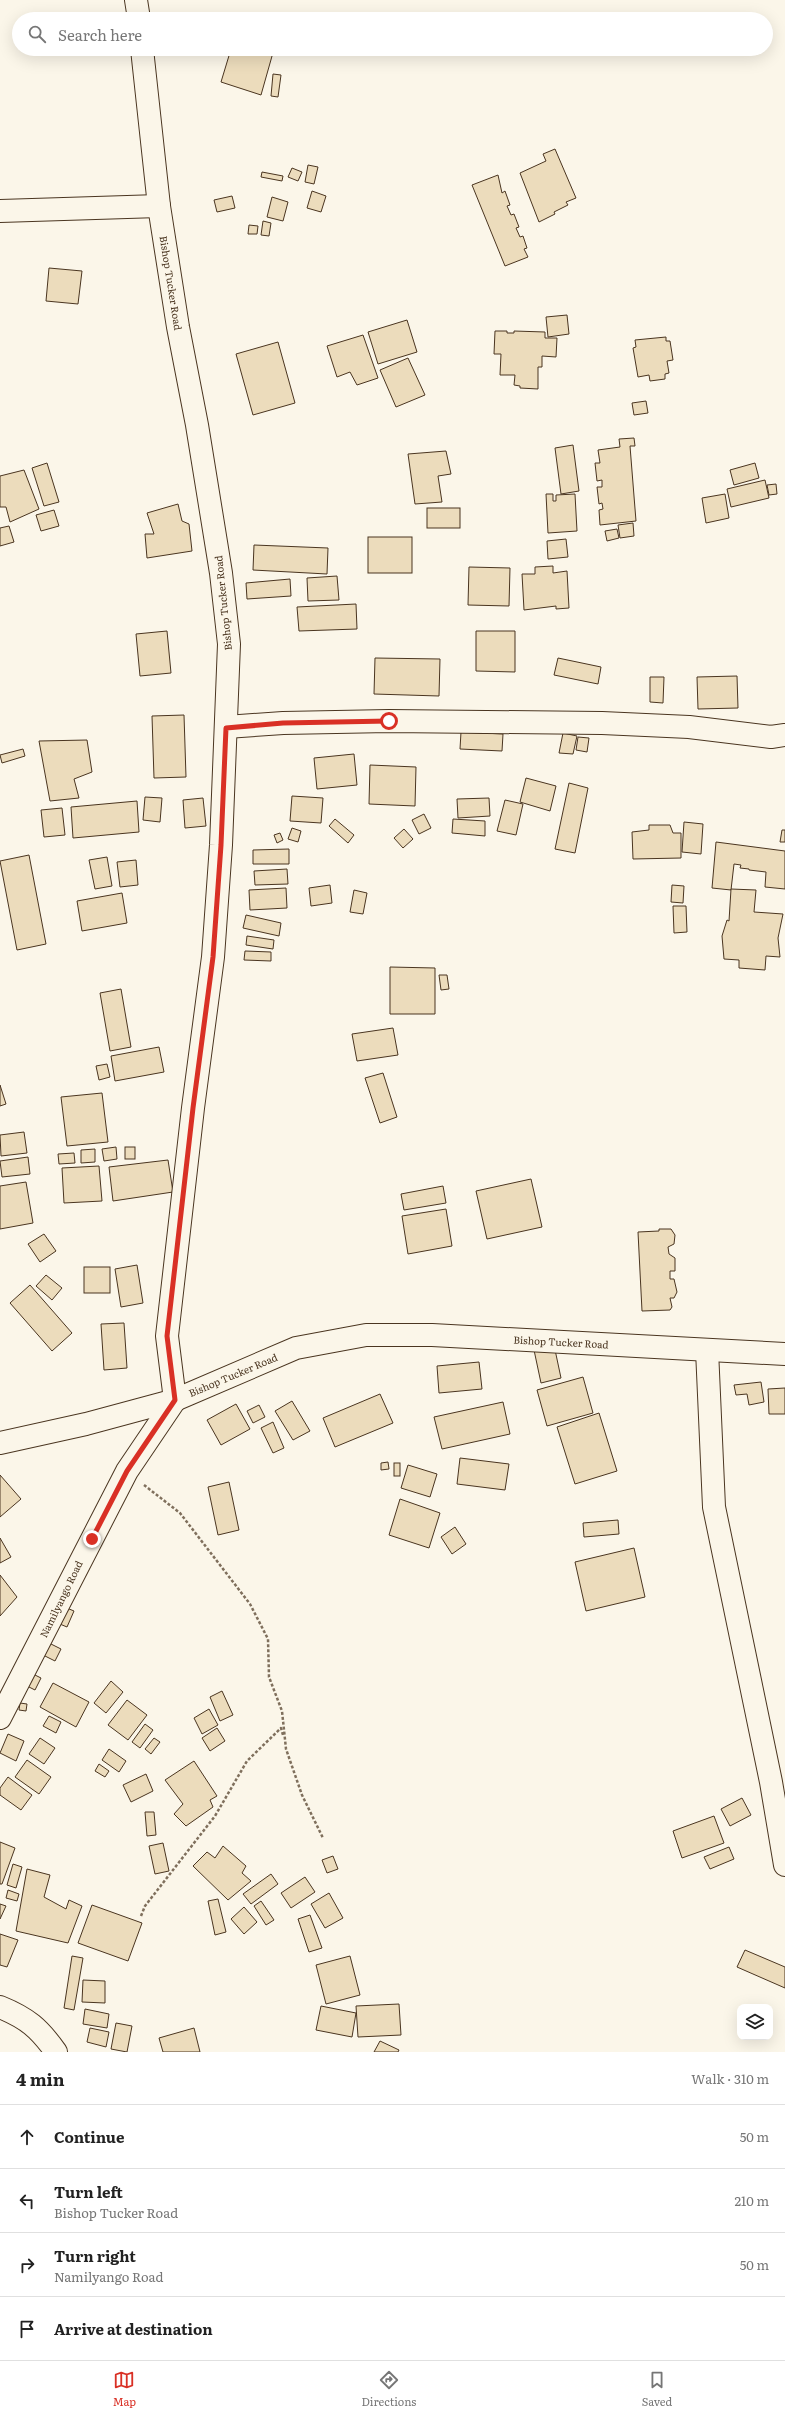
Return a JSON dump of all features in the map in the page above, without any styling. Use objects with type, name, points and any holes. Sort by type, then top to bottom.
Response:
[{"type":"main road","points":[[136,0],[138,12]]},
{"type":"main road","name":"Bishop Tucker Road","points":[[143,56],[159,206],[178,327],[197,425],[221,573],[228,644],[221,845],[213,957],[193,1108],[167,1336],[175,1400],[296,1348],[366,1335],[432,1335],[785,1354]]},
{"type":"main road","points":[[0,211],[159,206]]},
{"type":"main road","points":[[226,728],[283,723],[389,721],[602,723],[689,727],[771,737],[785,735]]},
{"type":"main road","points":[[707,1350],[714,1507],[771,1782],[785,1865]]},
{"type":"main road","points":[[0,1443],[86,1424],[175,1400]]},
{"type":"main road","name":"Namilyango Road","points":[[0,1718],[127,1471],[175,1400]]},
{"type":"main road","points":[[0,2007],[22,2016],[43,2033],[56,2052]]},
{"type":"path","points":[[127,1471],[180,1513],[250,1604],[268,1640],[269,1677],[282,1711],[286,1749]]},
{"type":"path","points":[[141,1916],[145,1906],[214,1816],[247,1761],[281,1728],[286,1749],[302,1795],[323,1838]]},
{"type":"building","points":[[229,56],[272,56],[261,95],[221,82]]},
{"type":"building","points":[[273,74],[281,75],[278,97],[271,96]]},
{"type":"building","points":[[555,149],[576,198],[566,202],[568,205],[539,222],[520,173],[546,161],[543,154]]},
{"type":"building","points":[[308,165],[318,167],[314,184],[305,182]]},
{"type":"building","points":[[292,168],[302,172],[298,181],[288,177]]},
{"type":"building","points":[[262,172],[283,176],[282,181],[261,177]]},
{"type":"building","points":[[498,175],[502,193],[505,191],[510,205],[507,206],[511,215],[514,214],[519,227],[516,228],[520,237],[523,236],[527,248],[524,249],[528,257],[505,266],[472,185]]},
{"type":"building","points":[[312,191],[326,196],[321,212],[307,208]]},
{"type":"building","points":[[232,196],[235,208],[217,212],[214,200]]},
{"type":"building","points":[[272,197],[288,202],[283,221],[267,217]]},
{"type":"building","points":[[263,221],[271,223],[269,236],[261,235]]},
{"type":"building","points":[[249,225],[258,226],[257,234],[248,234]]},
{"type":"building","points":[[49,268],[82,271],[78,304],[46,301]]},
{"type":"building","points":[[567,315],[569,334],[548,337],[546,317]]},
{"type":"building","points":[[407,320],[417,352],[378,364],[368,332]]},
{"type":"building","points":[[495,331],[507,331],[507,333],[514,333],[514,331],[545,332],[545,338],[557,338],[556,357],[542,356],[542,367],[538,367],[538,389],[520,388],[520,386],[514,385],[515,375],[500,375],[501,354],[494,354]]},
{"type":"building","points":[[363,335],[378,378],[357,385],[350,372],[337,377],[327,346]]},
{"type":"building","points":[[666,337],[666,341],[670,341],[673,360],[667,361],[669,373],[665,374],[665,379],[650,381],[649,375],[638,377],[633,348],[636,347],[635,340]]},
{"type":"building","points":[[278,342],[295,403],[253,415],[236,354]]},
{"type":"building","points":[[408,358],[425,395],[396,407],[380,370]]},
{"type":"building","points":[[646,401],[648,413],[634,415],[632,403]]},
{"type":"building","points":[[634,438],[635,446],[630,446],[636,521],[600,525],[599,510],[603,509],[602,503],[599,504],[597,487],[602,487],[602,480],[597,481],[595,463],[600,463],[598,450],[620,447],[619,439]]},
{"type":"building","points":[[573,445],[579,491],[561,494],[555,448]]},
{"type":"building","points":[[446,451],[451,474],[438,476],[442,502],[415,504],[408,454]]},
{"type":"building","points":[[47,463],[59,502],[44,506],[32,468]]},
{"type":"building","points":[[755,463],[759,478],[734,485],[730,470]]},
{"type":"building","points":[[24,470],[39,509],[10,522],[6,507],[0,507],[0,476]]},
{"type":"building","points":[[765,480],[769,498],[731,507],[727,489]]},
{"type":"building","points":[[776,484],[777,494],[769,495],[767,485]]},
{"type":"building","points":[[546,494],[553,494],[553,501],[556,501],[556,495],[575,494],[577,531],[548,533]]},
{"type":"building","points":[[725,494],[729,518],[706,523],[702,498]]},
{"type":"building","points":[[178,504],[182,521],[189,524],[192,551],[147,558],[145,534],[154,534],[147,513]]},
{"type":"building","points":[[427,508],[460,508],[460,528],[427,528]]},
{"type":"building","points":[[54,510],[59,526],[41,531],[36,515]]},
{"type":"building","points":[[633,523],[634,536],[620,538],[618,525]]},
{"type":"building","points":[[9,526],[14,542],[0,546],[0,528]]},
{"type":"building","points":[[617,529],[619,538],[607,541],[605,531]]},
{"type":"building","points":[[368,537],[412,537],[412,573],[368,573]]},
{"type":"building","points":[[566,539],[568,557],[548,559],[547,541]]},
{"type":"building","points":[[254,545],[328,548],[327,574],[253,570]]},
{"type":"building","points":[[553,566],[553,573],[567,571],[569,608],[556,609],[556,606],[524,610],[522,574],[535,574],[535,567]]},
{"type":"building","points":[[469,567],[510,568],[509,606],[468,605]]},
{"type":"building","points":[[337,576],[339,600],[308,601],[307,578]]},
{"type":"building","points":[[290,579],[291,596],[247,599],[246,583]]},
{"type":"building","points":[[356,604],[357,629],[299,631],[297,607]]},
{"type":"building","points":[[167,631],[171,673],[140,676],[136,634]]},
{"type":"building","points":[[476,631],[515,631],[515,672],[476,671]]},
{"type":"building","points":[[375,658],[440,659],[439,696],[374,694]]},
{"type":"building","points":[[558,658],[601,667],[598,684],[554,675]]},
{"type":"building","points":[[737,676],[738,708],[698,709],[697,677]]},
{"type":"building","points":[[650,677],[664,677],[663,703],[650,702]]},
{"type":"building","points":[[184,715],[186,777],[154,778],[152,716]]},
{"type":"building","points":[[461,732],[503,734],[502,751],[460,749]]},
{"type":"building","points":[[563,733],[577,736],[573,754],[559,753]]},
{"type":"building","points":[[578,737],[589,738],[587,752],[576,750]]},
{"type":"building","points":[[87,740],[92,772],[74,779],[79,798],[50,801],[39,741]]},
{"type":"building","points":[[23,749],[25,756],[2,763],[0,755]]},
{"type":"building","points":[[354,754],[357,785],[317,789],[314,758]]},
{"type":"building","points":[[370,765],[416,767],[415,806],[369,804]]},
{"type":"building","points":[[526,778],[556,786],[550,811],[520,802]]},
{"type":"building","points":[[569,783],[588,788],[575,853],[555,849]]},
{"type":"building","points":[[292,796],[323,798],[321,823],[290,821]]},
{"type":"building","points":[[145,797],[162,798],[160,822],[143,820]]},
{"type":"building","points":[[203,798],[206,826],[185,828],[183,800]]},
{"type":"building","points":[[489,798],[490,816],[458,818],[457,799]]},
{"type":"building","points":[[505,800],[523,804],[516,835],[497,831]]},
{"type":"building","points":[[137,801],[139,832],[73,838],[71,807]]},
{"type":"building","points":[[62,808],[65,835],[44,837],[41,810]]},
{"type":"building","points":[[424,814],[431,828],[419,834],[412,820]]},
{"type":"building","points":[[335,819],[354,835],[348,843],[329,826]]},
{"type":"building","points":[[453,819],[485,821],[485,836],[452,833]]},
{"type":"building","points":[[684,822],[703,824],[701,854],[682,852]]},
{"type":"building","points":[[649,825],[670,825],[673,833],[681,833],[681,858],[633,859],[632,832],[649,830]]},
{"type":"building","points":[[292,828],[301,831],[298,842],[288,839]]},
{"type":"building","points":[[404,829],[413,839],[403,848],[394,838]]},
{"type":"building","points":[[782,830],[785,830],[785,842],[780,842]]},
{"type":"building","points":[[280,833],[283,840],[277,843],[274,835]]},
{"type":"building","points":[[716,842],[785,851],[785,889],[765,887],[766,872],[740,868],[741,865],[734,864],[731,890],[712,888]]},
{"type":"building","points":[[289,849],[289,864],[253,864],[253,850]]},
{"type":"building","points":[[29,855],[46,944],[17,950],[0,861]]},
{"type":"building","points":[[107,857],[112,886],[95,889],[89,860]]},
{"type":"building","points":[[136,860],[138,885],[120,887],[117,862]]},
{"type":"building","points":[[287,869],[288,884],[255,885],[254,871]]},
{"type":"building","points":[[330,885],[332,903],[311,906],[309,888]]},
{"type":"building","points":[[672,885],[684,886],[683,903],[671,902]]},
{"type":"building","points":[[286,888],[287,908],[250,910],[249,890]]},
{"type":"building","points":[[731,889],[756,890],[754,912],[783,914],[778,938],[780,957],[766,956],[765,970],[739,968],[739,960],[724,959],[722,936],[727,920],[729,921]]},
{"type":"building","points":[[354,890],[367,893],[363,914],[350,912]]},
{"type":"building","points":[[122,893],[127,923],[82,931],[77,901]]},
{"type":"building","points":[[673,906],[686,906],[687,932],[674,933]]},
{"type":"building","points":[[246,915],[281,923],[279,936],[243,928]]},
{"type":"building","points":[[247,936],[274,940],[273,949],[246,945]]},
{"type":"building","points":[[245,951],[271,952],[271,961],[244,960]]},
{"type":"building","points":[[390,967],[435,968],[435,1014],[390,1014]]},
{"type":"building","points":[[439,975],[447,975],[449,989],[441,990]]},
{"type":"building","points":[[121,989],[131,1047],[110,1051],[100,993]]},
{"type":"building","points":[[393,1028],[398,1055],[357,1061],[352,1034]]},
{"type":"building","points":[[159,1047],[164,1072],[115,1081],[111,1056]]},
{"type":"building","points":[[107,1064],[110,1077],[99,1080],[96,1066]]},
{"type":"building","points":[[383,1073],[397,1117],[380,1123],[365,1078]]},
{"type":"building","points":[[0,1085],[6,1104],[0,1106]]},
{"type":"building","points":[[102,1093],[108,1142],[67,1146],[61,1097]]},
{"type":"building","points":[[24,1132],[27,1153],[1,1156],[0,1135]]},
{"type":"building","points":[[116,1147],[117,1159],[104,1161],[102,1149]]},
{"type":"building","points":[[125,1147],[135,1147],[135,1159],[125,1159]]},
{"type":"building","points":[[95,1149],[95,1162],[81,1163],[81,1150]]},
{"type":"building","points":[[74,1153],[75,1163],[59,1164],[58,1154]]},
{"type":"building","points":[[28,1157],[30,1174],[2,1177],[0,1161]]},
{"type":"building","points":[[168,1160],[173,1192],[113,1201],[109,1167]]},
{"type":"building","points":[[99,1166],[102,1201],[64,1203],[62,1168]]},
{"type":"building","points":[[531,1179],[542,1227],[487,1239],[476,1191]]},
{"type":"building","points":[[26,1182],[33,1223],[0,1229],[0,1186]]},
{"type":"building","points":[[443,1186],[446,1203],[404,1210],[401,1194]]},
{"type":"building","points":[[446,1209],[452,1246],[408,1254],[402,1216]]},
{"type":"building","points":[[659,1229],[671,1229],[675,1235],[674,1244],[668,1247],[669,1254],[675,1258],[675,1271],[670,1271],[670,1279],[674,1279],[677,1292],[674,1298],[670,1298],[672,1307],[670,1310],[642,1311],[638,1232],[659,1231]]},
{"type":"building","points":[[44,1234],[56,1251],[40,1262],[28,1244]]},
{"type":"building","points":[[137,1265],[143,1303],[121,1307],[115,1269]]},
{"type":"building","points":[[84,1267],[110,1267],[110,1293],[84,1293]]},
{"type":"building","points":[[46,1275],[62,1288],[52,1300],[36,1286]]},
{"type":"building","points":[[30,1285],[72,1333],[52,1351],[10,1303]]},
{"type":"building","points":[[124,1323],[127,1368],[104,1370],[101,1324]]},
{"type":"building","points":[[554,1345],[561,1378],[541,1383],[534,1350]]},
{"type":"building","points":[[479,1362],[482,1389],[439,1393],[437,1366]]},
{"type":"building","points":[[583,1377],[593,1413],[547,1426],[537,1390]]},
{"type":"building","points":[[761,1382],[764,1402],[749,1405],[747,1394],[736,1395],[734,1385]]},
{"type":"building","points":[[785,1388],[785,1414],[769,1414],[768,1389]]},
{"type":"building","points":[[380,1394],[393,1423],[335,1447],[323,1418]]},
{"type":"building","points":[[292,1401],[310,1431],[293,1440],[275,1411]]},
{"type":"building","points":[[503,1402],[510,1434],[442,1449],[434,1417]]},
{"type":"building","points":[[236,1404],[250,1429],[221,1445],[207,1420]]},
{"type":"building","points":[[259,1405],[265,1417],[253,1423],[247,1411]]},
{"type":"building","points":[[599,1413],[617,1471],[575,1484],[557,1427]]},
{"type":"building","points":[[273,1422],[284,1448],[273,1453],[261,1428]]},
{"type":"building","points":[[460,1458],[509,1464],[505,1490],[457,1484]]},
{"type":"building","points":[[388,1462],[389,1469],[381,1470],[381,1463]]},
{"type":"building","points":[[394,1463],[400,1463],[400,1476],[394,1476]]},
{"type":"building","points":[[408,1465],[437,1474],[430,1497],[401,1488]]},
{"type":"building","points":[[0,1475],[21,1499],[0,1517]]},
{"type":"building","points":[[229,1482],[239,1530],[218,1535],[208,1487]]},
{"type":"building","points":[[400,1499],[440,1513],[429,1548],[389,1535]]},
{"type":"building","points":[[618,1520],[619,1534],[584,1537],[583,1523]]},
{"type":"building","points":[[455,1527],[466,1544],[452,1554],[441,1537]]},
{"type":"building","points":[[0,1538],[11,1557],[0,1563]]},
{"type":"building","points":[[634,1548],[645,1597],[586,1611],[575,1562]]},
{"type":"building","points":[[0,1575],[17,1597],[0,1616]]},
{"type":"building","points":[[62,1606],[74,1611],[67,1627],[55,1622]]},
{"type":"building","points":[[47,1642],[61,1649],[55,1661],[41,1654]]},
{"type":"building","points":[[33,1674],[41,1678],[35,1690],[27,1686]]},
{"type":"building","points":[[111,1681],[123,1692],[106,1713],[94,1703]]},
{"type":"building","points":[[53,1683],[89,1702],[76,1727],[40,1707]]},
{"type":"building","points":[[222,1691],[233,1715],[220,1721],[210,1697]]},
{"type":"building","points":[[127,1700],[147,1715],[128,1740],[108,1725]]},
{"type":"building","points":[[20,1703],[27,1704],[26,1711],[19,1710]]},
{"type":"building","points":[[209,1709],[218,1725],[202,1734],[194,1718]]},
{"type":"building","points":[[49,1716],[61,1722],[56,1733],[43,1726]]},
{"type":"building","points":[[145,1724],[153,1730],[140,1748],[132,1742]]},
{"type":"building","points":[[217,1728],[225,1741],[210,1751],[202,1738]]},
{"type":"building","points":[[8,1734],[24,1741],[16,1761],[0,1753]]},
{"type":"building","points":[[40,1738],[55,1748],[44,1764],[29,1754]]},
{"type":"building","points":[[154,1738],[160,1742],[151,1754],[145,1749]]},
{"type":"building","points":[[109,1749],[126,1761],[119,1772],[102,1760]]},
{"type":"building","points":[[27,1760],[51,1777],[39,1794],[15,1777]]},
{"type":"building","points":[[194,1761],[217,1796],[210,1800],[213,1807],[186,1826],[174,1814],[183,1804],[165,1780]]},
{"type":"building","points":[[99,1764],[109,1771],[105,1777],[95,1771]]},
{"type":"building","points":[[146,1774],[153,1791],[131,1802],[123,1785]]},
{"type":"building","points":[[8,1777],[32,1795],[21,1810],[0,1795],[0,1788]]},
{"type":"building","points":[[742,1798],[751,1815],[730,1826],[721,1809]]},
{"type":"building","points":[[145,1812],[154,1812],[156,1835],[147,1836]]},
{"type":"building","points":[[714,1816],[724,1843],[682,1858],[673,1831]]},
{"type":"building","points":[[0,1842],[15,1848],[2,1884],[0,1884]]},
{"type":"building","points":[[163,1843],[169,1871],[155,1874],[149,1846]]},
{"type":"building","points":[[223,1846],[246,1866],[242,1873],[251,1881],[228,1900],[193,1866],[207,1852],[215,1858]]},
{"type":"building","points":[[729,1847],[734,1859],[710,1869],[704,1857]]},
{"type":"building","points":[[333,1856],[338,1869],[327,1873],[322,1860]]},
{"type":"building","points":[[13,1864],[22,1867],[16,1888],[7,1885]]},
{"type":"building","points":[[27,1869],[50,1875],[44,1897],[66,1909],[69,1900],[82,1906],[68,1943],[16,1931]]},
{"type":"building","points":[[271,1874],[278,1884],[251,1904],[243,1894]]},
{"type":"building","points":[[305,1877],[315,1892],[291,1908],[281,1893]]},
{"type":"building","points":[[8,1890],[19,1894],[17,1901],[6,1898]]},
{"type":"building","points":[[329,1893],[343,1918],[325,1928],[311,1904]]},
{"type":"building","points":[[218,1899],[226,1932],[215,1935],[208,1901]]},
{"type":"building","points":[[261,1901],[274,1920],[266,1925],[254,1906]]},
{"type":"building","points":[[0,1904],[6,1906],[0,1919]]},
{"type":"building","points":[[92,1905],[142,1923],[128,1961],[78,1943]]},
{"type":"building","points":[[244,1907],[257,1922],[244,1934],[231,1919]]},
{"type":"building","points":[[310,1915],[322,1948],[309,1952],[298,1919]]},
{"type":"building","points":[[0,1934],[18,1940],[7,1967],[0,1965]]},
{"type":"building","points":[[745,1950],[785,1967],[785,1988],[737,1967]]},
{"type":"building","points":[[72,1956],[83,1958],[74,2010],[64,2008]]},
{"type":"building","points":[[350,1956],[360,1995],[326,2004],[316,1965]]},
{"type":"building","points":[[83,1980],[105,1981],[105,2003],[82,2002]]},
{"type":"building","points":[[399,2004],[401,2035],[358,2037],[356,2006]]},
{"type":"building","points":[[321,2006],[356,2013],[352,2037],[316,2030]]},
{"type":"building","points":[[85,2009],[109,2014],[107,2028],[83,2024]]},
{"type":"building","points":[[116,2023],[132,2026],[127,2052],[111,2049]]},
{"type":"building","points":[[90,2028],[109,2032],[106,2047],[87,2042]]},
{"type":"building","points":[[194,2028],[200,2052],[163,2052],[159,2038]]},
{"type":"building","points":[[380,2041],[399,2050],[398,2052],[374,2052]]},
{"type":"route","points":[[92,1539],[127,1471],[175,1400],[167,1336],[193,1108],[213,957],[221,845],[226,728],[283,723],[389,721]]}]
